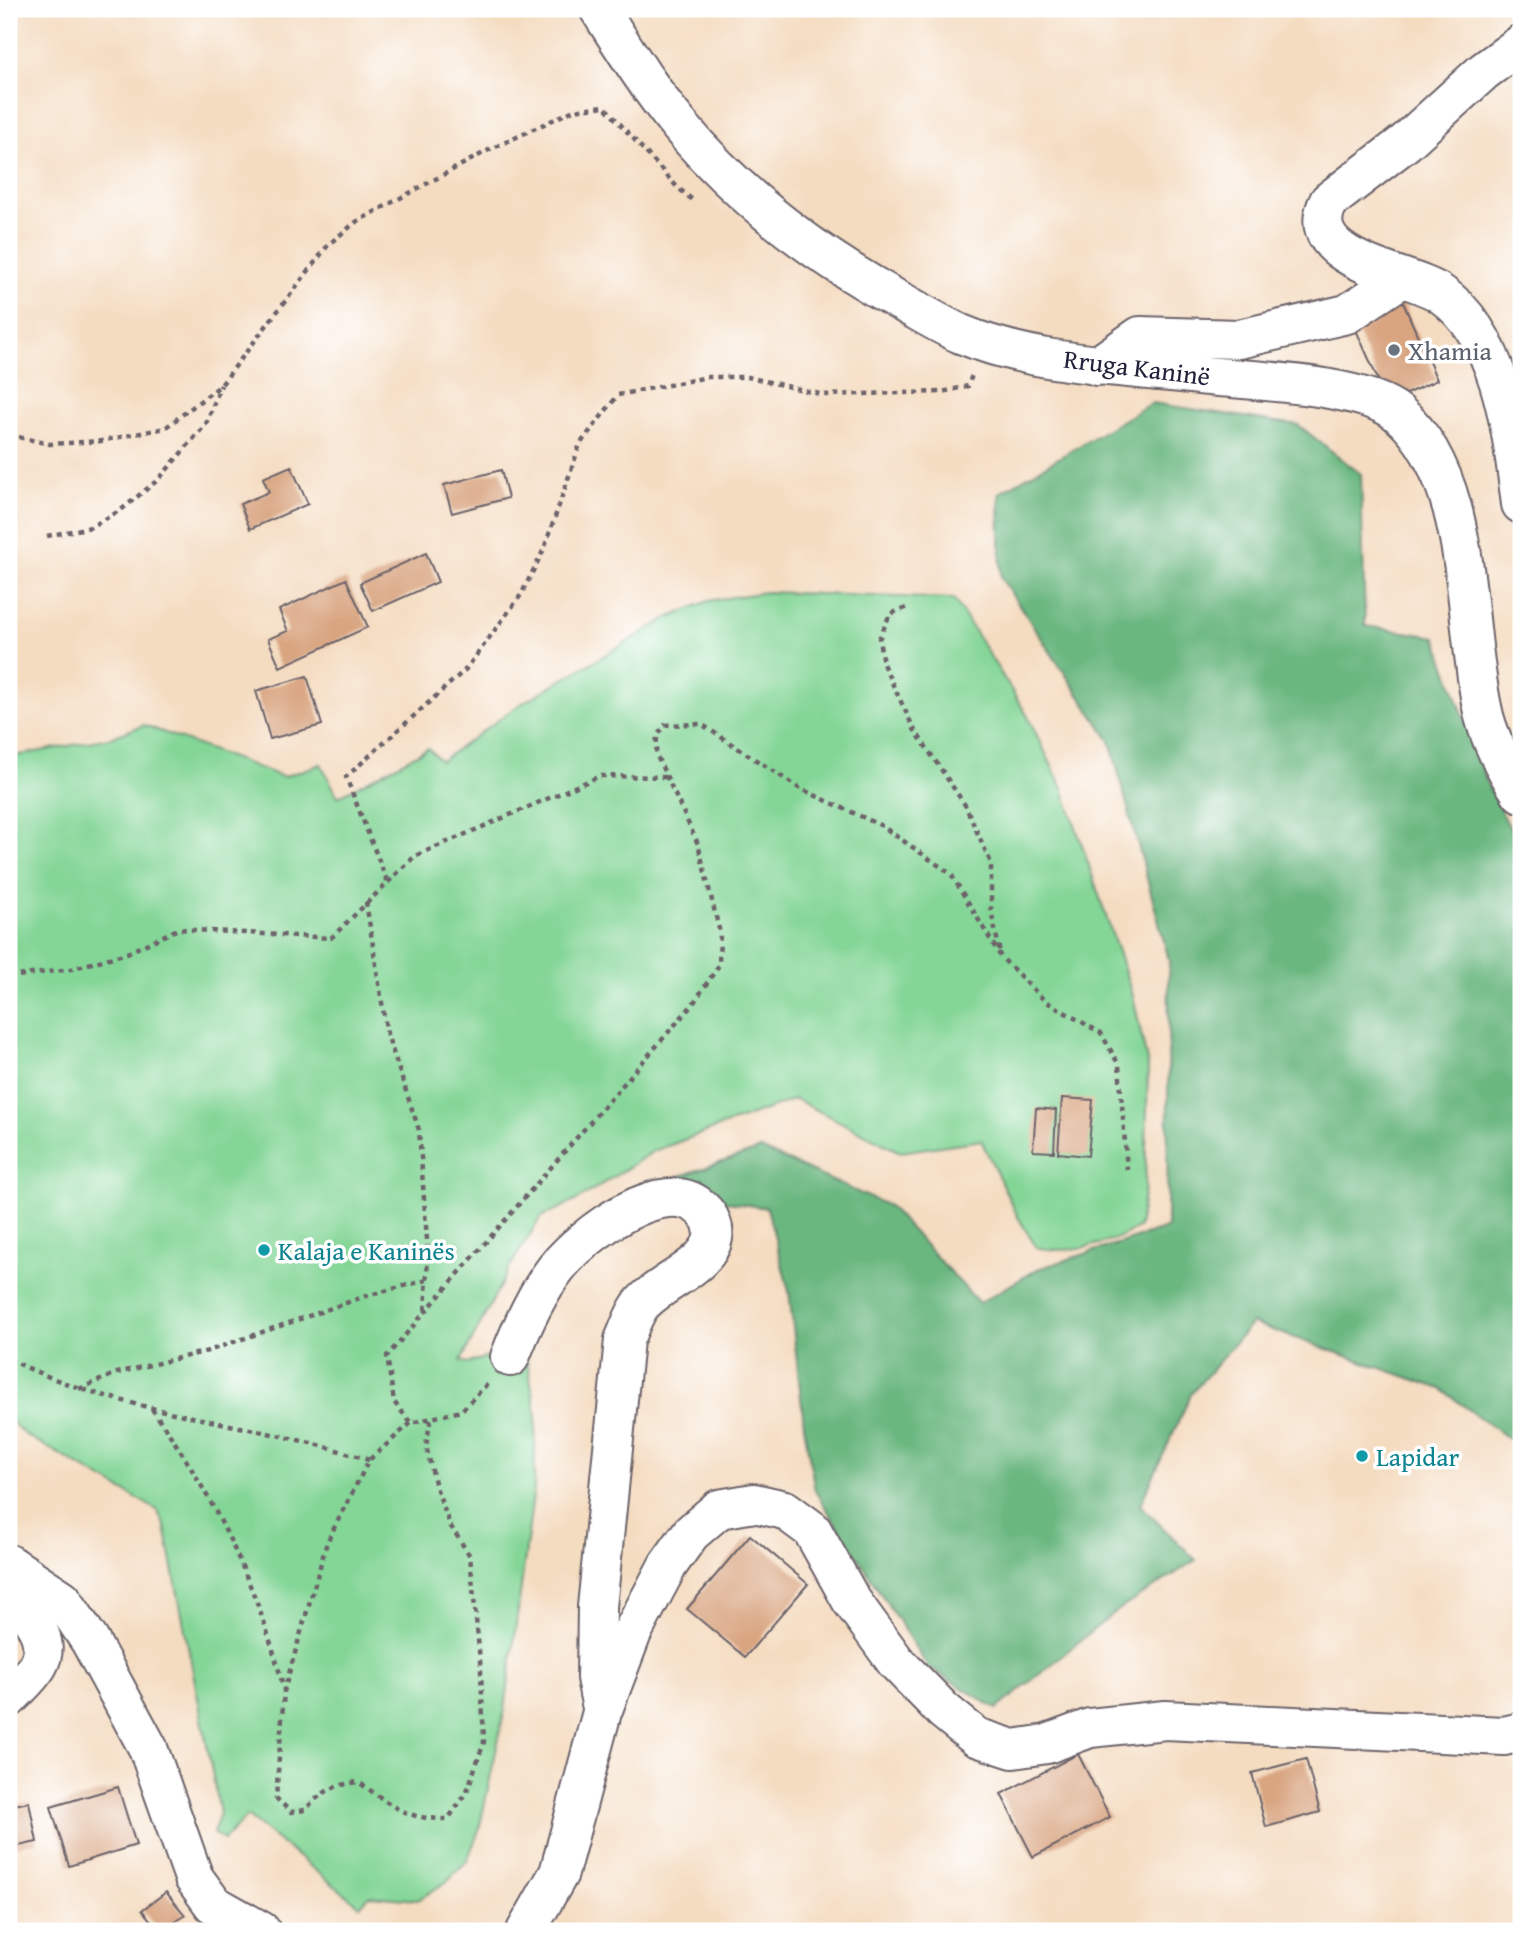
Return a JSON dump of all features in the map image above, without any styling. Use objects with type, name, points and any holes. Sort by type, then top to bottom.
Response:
[{"type":"street","name":"Rruga Kaninë","points":[[599,9],[680,126],[744,191],[816,252],[961,334],[1019,351],[1097,366],[1350,392],[1397,412],[1428,449],[1449,500],[1465,559],[1482,710],[1511,778],[1521,793]]},
{"type":"street","points":[[1521,44],[1484,71],[1406,142],[1329,201],[1322,214],[1324,230],[1335,247],[1441,293],[1469,323],[1493,364],[1506,405],[1521,504]]},
{"type":"street","points":[[1097,366],[1140,336],[1239,339],[1347,314],[1402,278]]},
{"type":"street","points":[[510,1357],[526,1317],[557,1267],[591,1233],[638,1206],[668,1198],[694,1200],[710,1216],[713,1237],[704,1256],[641,1306],[624,1340],[597,1607],[596,1678],[602,1712]]},
{"type":"street","points":[[526,1931],[559,1873],[602,1712],[632,1633],[668,1565],[691,1533],[719,1509],[754,1503],[785,1510],[812,1530],[851,1600],[896,1662],[944,1711],[976,1737],[1013,1749],[1047,1744],[1090,1728],[1165,1720],[1491,1735],[1521,1732]]},
{"type":"street","points":[[9,1564],[62,1599],[90,1641],[148,1748],[206,1918],[261,1931]]},
{"type":"street","points":[[9,1595],[38,1628],[43,1648],[38,1665],[9,1698]]},
{"type":"path","points":[[9,435],[50,444],[101,441],[165,428],[221,385],[329,244],[356,222],[489,150],[574,110],[604,106],[677,187],[698,204]]},
{"type":"path","points":[[387,881],[346,777],[354,766],[392,738],[466,669],[521,595],[548,539],[580,444],[618,395],[708,377],[748,377],[824,395],[942,392]]},
{"type":"path","points":[[47,536],[91,527],[121,510],[159,479],[206,425],[221,385]]},
{"type":"path","points":[[906,608],[890,614],[879,639],[883,664],[914,729],[965,805],[991,863],[991,910],[1001,957]]},
{"type":"path","points":[[411,1423],[394,1402],[387,1356],[692,1004],[719,965],[720,933],[698,844],[656,754],[657,736],[665,725],[701,724],[799,788],[882,826],[951,874],[1001,957],[1045,1001],[1101,1034],[1107,1044],[1119,1065],[1127,1170]]},
{"type":"path","points":[[9,977],[71,970],[127,953],[178,929],[331,938],[415,856],[600,776],[668,777]]},
{"type":"path","points":[[366,902],[387,1034],[419,1130],[428,1254],[425,1313]]},
{"type":"path","points":[[79,1389],[117,1373],[208,1351],[366,1296],[427,1280]]},
{"type":"path","points":[[431,1418],[426,1446],[429,1460],[450,1525],[470,1556],[475,1607],[484,1742],[466,1794],[448,1819],[421,1819],[396,1811],[358,1782],[337,1784],[318,1795],[304,1811],[290,1812],[276,1798],[284,1691],[327,1542],[369,1460],[411,1423],[431,1418],[461,1411],[510,1357]]},
{"type":"path","points":[[9,1359],[48,1379],[79,1389],[152,1408],[323,1444],[369,1460]]},
{"type":"path","points":[[152,1408],[190,1462],[227,1530],[272,1642],[284,1691]]},
{"type":"green space","points":[[1152,403],[1298,425],[1361,474],[1365,626],[1436,637],[1487,784],[1521,849],[1521,1448],[1441,1389],[1252,1323],[1191,1394],[1140,1505],[1196,1560],[1114,1613],[997,1709],[928,1667],[815,1491],[804,1425],[789,1291],[767,1208],[641,1189],[761,1149],[889,1206],[979,1303],[1038,1269],[1167,1228],[1169,960],[1110,741],[1001,578],[999,493]]},
{"type":"green space","name":"Kalaja e Kaninës","points":[[766,592],[954,599],[1027,715],[1063,789],[1133,996],[1148,1066],[1145,1188],[1139,1227],[1103,1243],[1075,1249],[1036,1247],[1018,1217],[981,1140],[900,1152],[795,1099],[654,1151],[577,1200],[541,1217],[511,1265],[461,1361],[468,1363],[497,1354],[527,1361],[536,1412],[534,1488],[505,1709],[479,1830],[467,1861],[446,1882],[418,1900],[369,1896],[360,1906],[247,1816],[224,1840],[213,1833],[220,1813],[165,1526],[157,1510],[24,1434],[9,1419],[9,757],[110,738],[144,725],[283,777],[321,764],[338,797],[428,748],[441,761],[519,705],[668,618],[708,601]]},
{"type":"building","name":"Xhamia","points":[[1402,300],[1437,380],[1388,402],[1352,321]]},
{"type":"building","points":[[291,466],[308,504],[250,529],[240,504],[269,492],[263,478]]},
{"type":"building","points":[[501,470],[508,498],[452,513],[444,485]]},
{"type":"building","points":[[426,553],[438,582],[373,611],[360,583]]},
{"type":"building","points":[[346,579],[368,627],[280,667],[268,639],[288,631],[279,610]]},
{"type":"building","points":[[307,676],[322,725],[270,739],[256,691]]},
{"type":"building","points":[[1062,1098],[1093,1100],[1088,1156],[1058,1153]]},
{"type":"building","points":[[1036,1108],[1056,1110],[1054,1152],[1033,1151]]},
{"type":"building","points":[[750,1535],[808,1584],[745,1657],[687,1609]]},
{"type":"building","points":[[1078,1754],[1110,1817],[1033,1857],[1001,1794]]},
{"type":"building","points":[[1306,1759],[1320,1812],[1266,1827],[1252,1773]]},
{"type":"building","points":[[118,1787],[136,1845],[69,1866],[51,1807]]},
{"type":"building","points":[[29,1802],[37,1842],[9,1848],[9,1806]]},
{"type":"building","points":[[166,1892],[185,1915],[159,1931],[142,1910]]},
{"type":"place","name":"Xhamia","points":[[1394,350]]},
{"type":"place","name":"Kalaja e Kaninës","points":[[264,1250]]},
{"type":"place","name":"Lapidar","points":[[1362,1456]]}]
